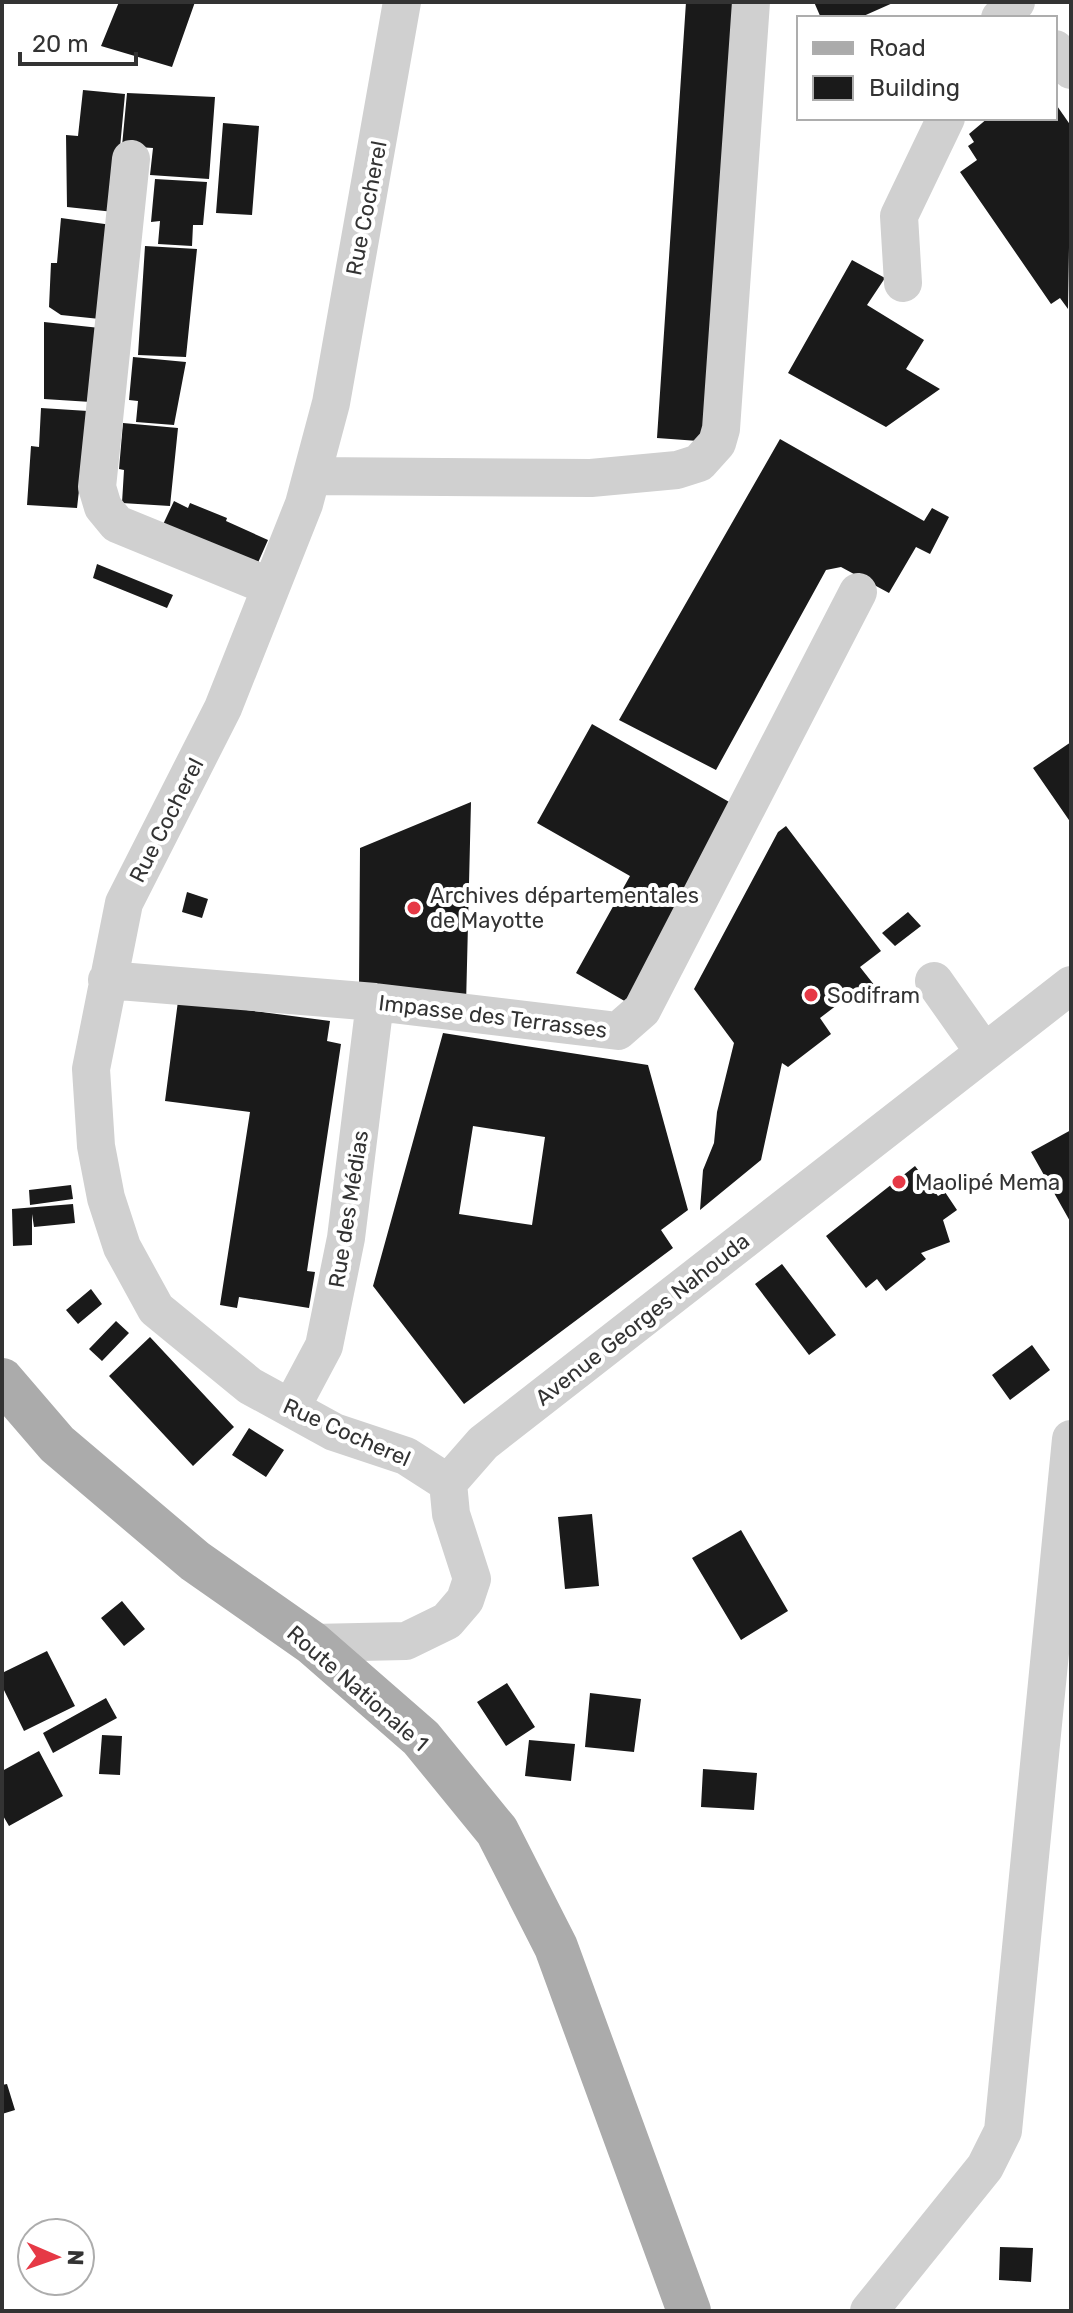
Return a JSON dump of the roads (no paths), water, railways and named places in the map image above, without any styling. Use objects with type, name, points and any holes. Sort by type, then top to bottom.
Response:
[{"type":"main road","name":"Route Nationale 1","points":[[2,1380],[68,1454],[195,1561],[312,1643],[421,1738],[497,1831],[556,1947],[689,2309]]},
{"type":"street","name":"Rue Cocherel","points":[[402,2],[331,403],[312,476],[223,708],[124,903],[91,1069],[96,1146],[106,1198],[122,1247],[156,1309],[250,1386],[334,1432],[406,1456],[448,1483]]},
{"type":"street","points":[[312,476],[591,478],[677,470],[699,463],[717,443],[721,429],[751,2]]},
{"type":"street","points":[[1002,16],[1017,2]]},
{"type":"street","points":[[1057,52],[1071,70]]},
{"type":"street","points":[[903,283],[899,216],[945,120]]},
{"type":"street","points":[[131,159],[97,487],[103,507],[117,524],[271,587]]},
{"type":"street","name":"Impasse des Terrasses","points":[[107,980],[375,1002],[618,1031],[642,1010],[858,592]]},
{"type":"street","points":[[934,981],[984,1052]]},
{"type":"street","name":"Avenue Georges Nahouda","points":[[448,1483],[483,1443],[1071,985]]},
{"type":"street","name":"Rue des Médias","points":[[291,1408],[324,1346],[346,1238],[375,1002]]},
{"type":"street","points":[[869,2311],[985,2167],[1003,2131],[1071,1439]]},
{"type":"street","points":[[312,1643],[406,1641],[447,1621],[465,1600],[472,1579],[451,1514],[448,1483]]},
{"type":"place","name":"Archives départementales de Mayotte","points":[[414,908]]},
{"type":"place","name":"Sodifram","points":[[811,995]]},
{"type":"place","name":"Maolipé Mema","points":[[899,1182]]}]
